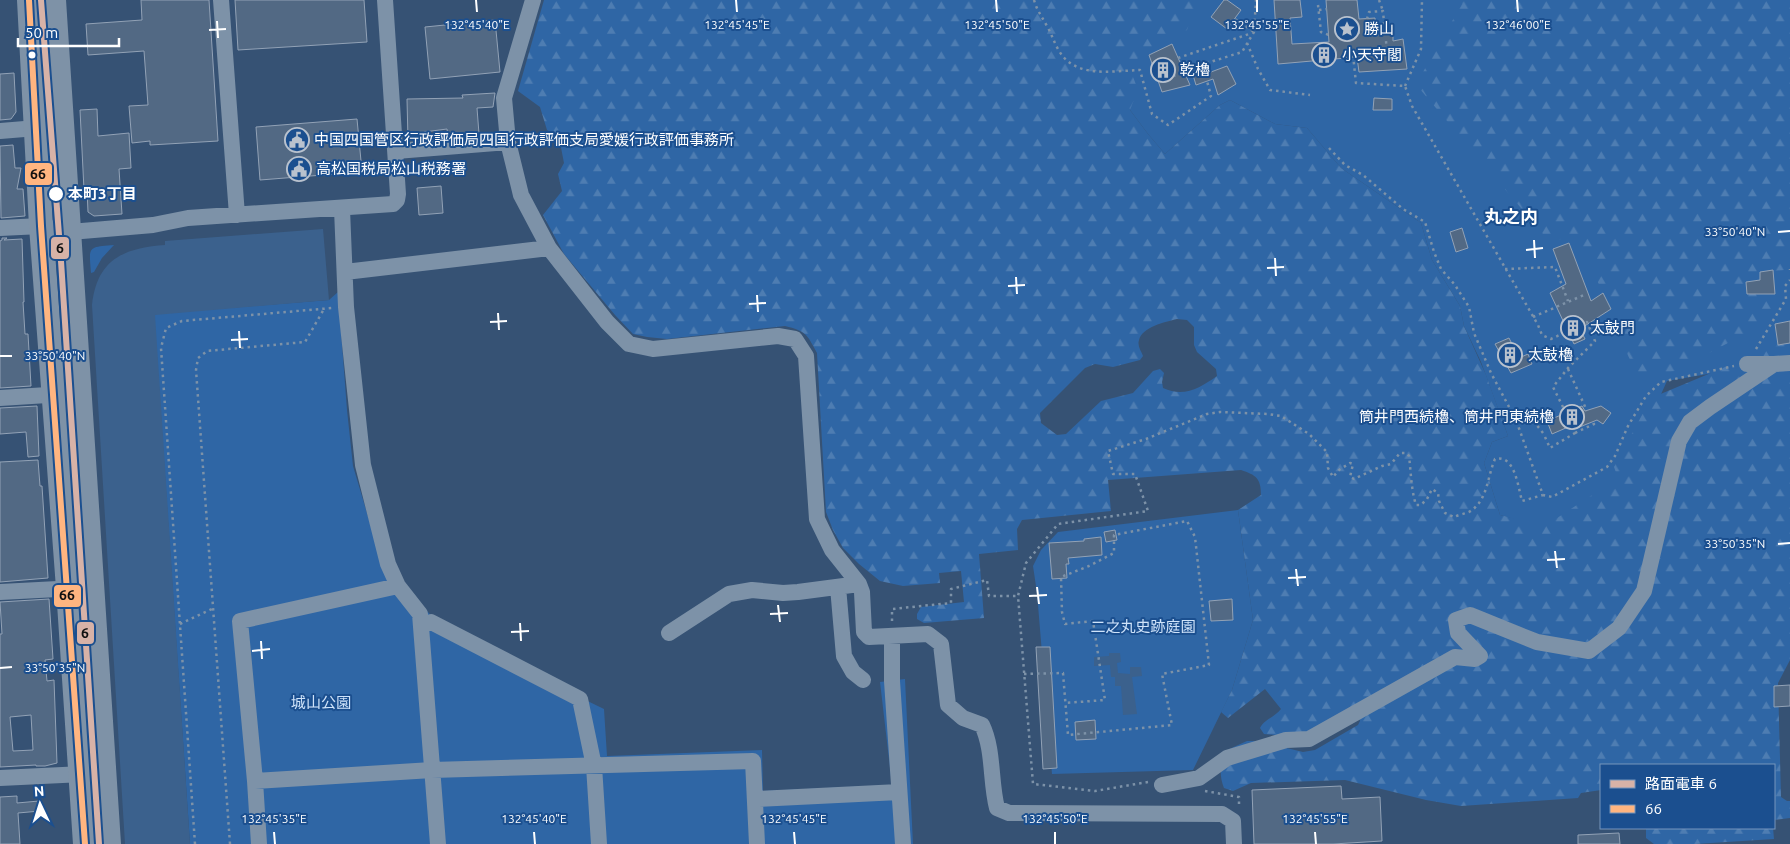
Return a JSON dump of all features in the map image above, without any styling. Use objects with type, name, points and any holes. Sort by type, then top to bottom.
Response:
[{"type":"highway","points":[[29,0],[42,226],[85,844]]},
{"type":"highway","points":[[54,0],[108,844]]},
{"type":"street","points":[[221,0],[237,215]]},
{"type":"street","points":[[0,228],[42,226],[70,232],[153,225],[188,218],[342,209],[391,204],[398,198],[385,0]]},
{"type":"street","points":[[533,0],[504,98],[508,142],[521,194],[549,248],[607,322],[629,344],[653,350],[778,336],[795,339],[806,356],[817,519],[832,550],[859,584],[862,592],[864,632],[869,638],[928,634],[941,644],[948,705],[964,718],[982,725],[988,738],[993,794],[997,808],[1009,813],[1222,814],[1233,821],[1234,844]]},
{"type":"street","points":[[0,131],[61,126]]},
{"type":"street","points":[[396,150],[508,142]]},
{"type":"street","points":[[342,209],[346,307],[363,465],[388,564],[398,586],[420,614],[438,844]]},
{"type":"street","points":[[345,272],[549,248]]},
{"type":"street","points":[[1747,364],[1782,364]]},
{"type":"street","points":[[1162,785],[1199,778],[1227,758],[1286,740],[1310,739],[1455,657],[1475,659],[1480,656],[1458,633],[1456,620],[1470,615],[1537,642],[1589,651],[1619,628],[1644,591],[1679,441],[1690,422],[1710,407],[1782,364]]},
{"type":"street","points":[[0,398],[79,393]]},
{"type":"street","points":[[669,633],[729,594],[752,590],[783,593],[859,584]]},
{"type":"street","points":[[259,844],[240,622],[398,586]]},
{"type":"street","points":[[0,592],[92,587]]},
{"type":"street","points":[[838,587],[844,656],[853,672],[863,680]]},
{"type":"street","points":[[431,622],[580,700],[594,766],[599,844]]},
{"type":"street","points":[[892,636],[892,681],[903,844]]},
{"type":"street","points":[[255,781],[432,770],[753,761],[758,844]]},
{"type":"street","points":[[0,778],[104,773]]},
{"type":"street","points":[[755,799],[899,792]]},
{"type":"path","points":[[1034,0],[1037,10],[1048,27],[1059,51],[1075,66],[1091,72],[1140,70],[1152,114],[1168,125],[1211,96],[1207,82]]},
{"type":"path","points":[[1203,72],[1201,65],[1242,52],[1254,32],[1256,0]]},
{"type":"path","points":[[1379,0],[1383,11],[1385,34]]},
{"type":"path","points":[[1422,0],[1421,49],[1405,86],[1412,106],[1542,335],[1551,339],[1568,331]]},
{"type":"path","points":[[1318,5],[1321,32],[1328,34]]},
{"type":"path","points":[[1319,10],[1327,9]]},
{"type":"path","points":[[1367,19],[1369,12],[1383,11]]},
{"type":"path","points":[[1234,19],[1254,32]]},
{"type":"path","points":[[1338,34],[1368,32],[1367,24]]},
{"type":"path","points":[[1178,58],[1254,32]]},
{"type":"path","points":[[1386,41],[1387,52],[1353,55],[1356,83],[1405,86]]},
{"type":"path","points":[[1248,43],[1258,69],[1270,90],[1310,95]]},
{"type":"path","points":[[1173,76],[1202,68]]},
{"type":"path","points":[[1329,148],[1345,165],[1363,175],[1403,209],[1425,222],[1441,269],[1455,285],[1469,307],[1474,333],[1491,373],[1516,420],[1543,495]]},
{"type":"path","points":[[1505,268],[1555,268],[1568,301]]},
{"type":"path","points":[[1162,785],[1146,782],[1095,791],[1033,784],[1018,596],[1026,563],[1058,524],[1148,511],[1135,474],[1113,474],[1108,452],[1146,439],[1206,414],[1220,412],[1268,414],[1280,416],[1309,434],[1327,452],[1328,468],[1333,478],[1339,470],[1350,463],[1353,464],[1350,477],[1354,479],[1382,466],[1391,464],[1400,454],[1406,453],[1409,456],[1412,492],[1416,505],[1421,505],[1432,490],[1438,493],[1439,501],[1445,513],[1454,517],[1470,512],[1480,501],[1487,488],[1495,459],[1501,458],[1506,460],[1513,468],[1522,501],[1543,495],[1552,497],[1607,467],[1615,456],[1628,426],[1646,396],[1661,382],[1747,364],[1786,298],[1785,286],[1790,280]]},
{"type":"path","points":[[1533,317],[1584,295]]},
{"type":"path","points":[[195,844],[161,348],[166,328],[182,321],[346,307]]},
{"type":"path","points":[[230,844],[196,370],[198,358],[207,352],[305,342],[324,309]]},
{"type":"path","points":[[1566,413],[1554,387],[1568,368],[1595,341],[1587,322],[1579,326]]},
{"type":"path","points":[[1568,368],[1587,410]]},
{"type":"path","points":[[1516,420],[1528,414],[1543,433]]},
{"type":"path","points":[[1545,437],[1550,448],[1594,424],[1592,420]]},
{"type":"path","points":[[1572,425],[1575,433]]},
{"type":"path","points":[[1024,674],[1063,673],[1065,703],[1068,735],[1172,725],[1162,674],[1209,665],[1195,537],[1187,521],[1114,536],[1114,552],[1089,566],[1061,577],[1062,612],[1065,624],[1093,621],[1105,700],[1065,703]]},
{"type":"path","points":[[892,636],[892,609],[951,603],[951,589],[987,580],[989,596],[1018,596]]},
{"type":"path","points":[[180,624],[212,609]]},
{"type":"path","points":[[1198,790],[1238,797]]},
{"type":"green space","points":[[544,0],[1206,0],[1193,13],[1187,30],[1137,59],[1133,77],[1141,97],[1133,102],[1130,110],[1165,154],[1220,105],[1230,100],[1275,124],[1307,128],[1341,168],[1421,223],[1432,260],[1460,306],[1464,326],[1486,375],[1508,436],[1492,442],[1484,463],[1500,515],[1533,523],[1551,522],[1618,478],[1614,467],[1651,398],[1778,345],[1790,343],[1790,660],[1778,683],[1781,797],[1790,801],[1790,818],[1775,820],[1775,764],[1600,764],[1600,790],[1581,793],[1578,798],[1461,806],[1426,800],[1345,780],[1251,783],[1233,791],[1224,788],[1221,770],[1225,751],[1247,741],[1258,741],[1303,752],[1315,750],[1358,725],[1360,721],[1359,715],[1308,733],[1287,736],[1264,734],[1260,728],[1281,709],[1265,689],[1228,718],[1221,712],[1232,690],[1253,620],[1238,510],[1261,495],[1261,489],[1257,478],[1241,470],[1108,480],[1111,511],[1022,520],[1017,529],[1018,550],[979,554],[984,618],[924,623],[917,619],[917,614],[921,607],[964,602],[961,571],[939,573],[940,583],[903,586],[880,581],[843,548],[826,512],[817,353],[808,337],[802,332],[785,326],[667,339],[633,334],[564,254],[543,215],[562,191],[558,174],[564,163],[559,137],[547,130],[540,107],[518,91]],"holes":[[[1177,319],[1187,320],[1194,327],[1194,345],[1197,352],[1216,369],[1217,376],[1198,388],[1185,392],[1171,391],[1163,388],[1164,373],[1160,369],[1153,371],[1133,393],[1101,401],[1066,434],[1057,435],[1041,423],[1040,413],[1085,368],[1095,364],[1113,367],[1140,360],[1143,356],[1139,342],[1141,335],[1149,328]]]},
{"type":"green space","points":[[1203,0],[1483,0],[1741,320],[1790,205],[1790,360],[1667,381],[1621,483],[1555,531],[1500,515],[1484,463],[1492,442],[1508,436],[1481,362],[1464,326],[1460,306],[1432,260],[1421,223],[1341,168],[1307,128],[1275,124],[1230,100],[1220,105],[1165,154],[1130,110],[1126,58]]},
{"type":"green space","points":[[1460,0],[1790,0],[1790,256],[1783,257],[1784,270],[1760,272],[1762,295],[1775,294],[1772,315],[1760,326],[1675,371],[1639,379],[1618,334],[1626,322],[1616,300],[1603,293],[1577,238],[1548,240],[1419,88],[1419,79],[1462,4]]},
{"type":"green space","points":[[114,245],[102,258],[94,272],[91,273],[90,253],[92,250],[94,248]]},
{"type":"green space","name":"城山公園","points":[[338,292],[353,466],[386,577],[424,608],[448,633],[604,709],[607,756],[762,750],[763,791],[892,785],[880,682],[905,679],[913,844],[190,844],[154,314],[329,300]]},
{"type":"green space","name":"二之丸史跡庭園","points":[[1238,510],[1253,620],[1232,690],[1193,770],[1052,774],[1037,593],[1033,566],[1041,550],[1058,532]]},
{"type":"green space","points":[[1646,829],[1773,829],[1774,839],[1695,844],[1654,844],[1646,838]]},
{"type":"shaded area","points":[[323,229],[329,300],[155,315],[190,844],[125,844],[92,305],[95,289],[106,267],[115,259],[137,249],[165,245],[165,241]]},
{"type":"shaded area","points":[[1109,653],[1120,653],[1121,662],[1117,663],[1118,673],[1130,674],[1130,667],[1141,667],[1142,676],[1132,677],[1137,714],[1123,715],[1121,686],[1115,686],[1115,677],[1111,677],[1110,665],[1094,666],[1094,657],[1109,656]]},
{"type":"building","points":[[141,0],[209,0],[218,141],[150,145],[150,141],[132,143],[129,106],[148,105],[144,51],[88,55],[86,24],[142,20]]},
{"type":"building","points":[[235,0],[364,0],[367,42],[238,50]]},
{"type":"building","points":[[1224,0],[1227,0],[1241,10],[1227,29],[1211,17]]},
{"type":"building","points":[[1274,0],[1300,0],[1302,17],[1290,18],[1292,44],[1329,42],[1326,0],[1357,0],[1359,19],[1375,18],[1376,35],[1393,34],[1393,41],[1403,39],[1407,69],[1359,72],[1357,57],[1278,64]]},
{"type":"building","points":[[495,20],[500,72],[430,79],[425,27]]},
{"type":"building","name":"乾櫓","points":[[1172,44],[1190,85],[1162,92],[1149,55]]},
{"type":"building","points":[[1227,66],[1236,84],[1218,95],[1213,79],[1196,85],[1193,75],[1210,70],[1211,72]]},
{"type":"building","points":[[14,73],[16,112],[11,119],[0,120],[0,74]]},
{"type":"building","points":[[495,93],[493,107],[477,108],[479,134],[448,137],[447,129],[424,132],[425,139],[408,140],[407,99],[463,98],[462,95]]},
{"type":"building","points":[[1374,98],[1392,99],[1392,110],[1373,110]]},
{"type":"building","points":[[97,109],[98,136],[129,133],[131,168],[119,169],[122,214],[94,216],[88,212],[87,190],[84,190],[80,110]]},
{"type":"building","points":[[357,119],[361,161],[347,162],[348,173],[260,180],[256,127]]},
{"type":"building","points":[[13,145],[15,168],[21,168],[17,189],[23,189],[25,216],[1,218],[0,146]]},
{"type":"building","points":[[441,186],[443,213],[419,215],[417,188]]},
{"type":"building","points":[[1462,228],[1468,248],[1456,252],[1450,232]]},
{"type":"building","points":[[2,238],[7,238],[4,240],[22,239],[23,302],[25,334],[28,334],[31,386],[0,388],[0,241]]},
{"type":"building","points":[[1569,243],[1591,301],[1603,293],[1611,309],[1580,329],[1585,339],[1574,344],[1550,293],[1566,284],[1553,249]]},
{"type":"building","points":[[1773,270],[1775,294],[1747,294],[1746,282],[1760,280],[1760,272]]},
{"type":"building","points":[[1790,321],[1790,343],[1778,345],[1775,324]]},
{"type":"building","name":"太鼓櫓","points":[[1509,338],[1519,358],[1528,354],[1532,364],[1511,373],[1495,344]]},
{"type":"building","points":[[37,406],[39,456],[28,457],[26,432],[0,434],[0,408]]},
{"type":"building","name":"筒井門西続櫓、筒井門東続櫓","points":[[1582,406],[1585,411],[1601,406],[1611,413],[1603,424],[1597,420],[1577,428],[1575,424],[1552,434],[1547,421]]},
{"type":"building","points":[[38,460],[40,486],[42,486],[48,578],[0,582],[0,462]]},
{"type":"building","points":[[1115,530],[1117,540],[1106,542],[1104,532]]},
{"type":"building","points":[[1101,537],[1102,555],[1068,558],[1069,564],[1066,564],[1067,578],[1052,579],[1049,543],[1084,541],[1084,539]]},
{"type":"building","points":[[49,599],[53,659],[45,660],[47,681],[54,680],[57,763],[45,766],[0,767],[0,634],[2,634],[0,602]],"holes":[[[31,715],[33,750],[13,751],[10,717]]]},
{"type":"building","points":[[1232,599],[1233,620],[1211,621],[1209,601]]},
{"type":"building","points":[[1036,647],[1050,647],[1057,768],[1043,769]]},
{"type":"building","points":[[1790,685],[1790,706],[1774,707],[1774,686]]},
{"type":"building","points":[[1095,720],[1096,739],[1076,740],[1075,722]]},
{"type":"building","points":[[1341,786],[1342,799],[1380,797],[1382,841],[1333,844],[1254,844],[1252,790]]},
{"type":"building","points":[[17,796],[17,803],[39,801],[40,811],[18,813],[20,844],[0,844],[0,797]]},
{"type":"building","points":[[1619,833],[1620,844],[1578,844],[1578,835]]},
{"type":"tram line","name":"6","points":[[41,0],[61,261],[99,844]]},
{"type":"transit line","name":"66","points":[[29,0],[41,226],[85,844]]},
{"type":"place","name":"勝山","points":[[1347,29]]},
{"type":"place","name":"小天守閣","points":[[1324,55]]},
{"type":"place","name":"乾櫓","points":[[1163,70]]},
{"type":"place","name":"中国四国管区行政評価局四国行政評価支局愛媛行政評価事務所","points":[[297,140]]},
{"type":"place","name":"高松国税局松山税務署","points":[[299,169]]},
{"type":"place","name":"本町3丁目","points":[[56,194]]},
{"type":"place","name":"太鼓門","points":[[1573,328]]},
{"type":"place","name":"太鼓櫓","points":[[1510,355]]},
{"type":"place","name":"筒井門西続櫓、筒井門東続櫓","points":[[1572,417]]},
{"type":"district","name":"丸之内","points":[[1511,217]]}]
